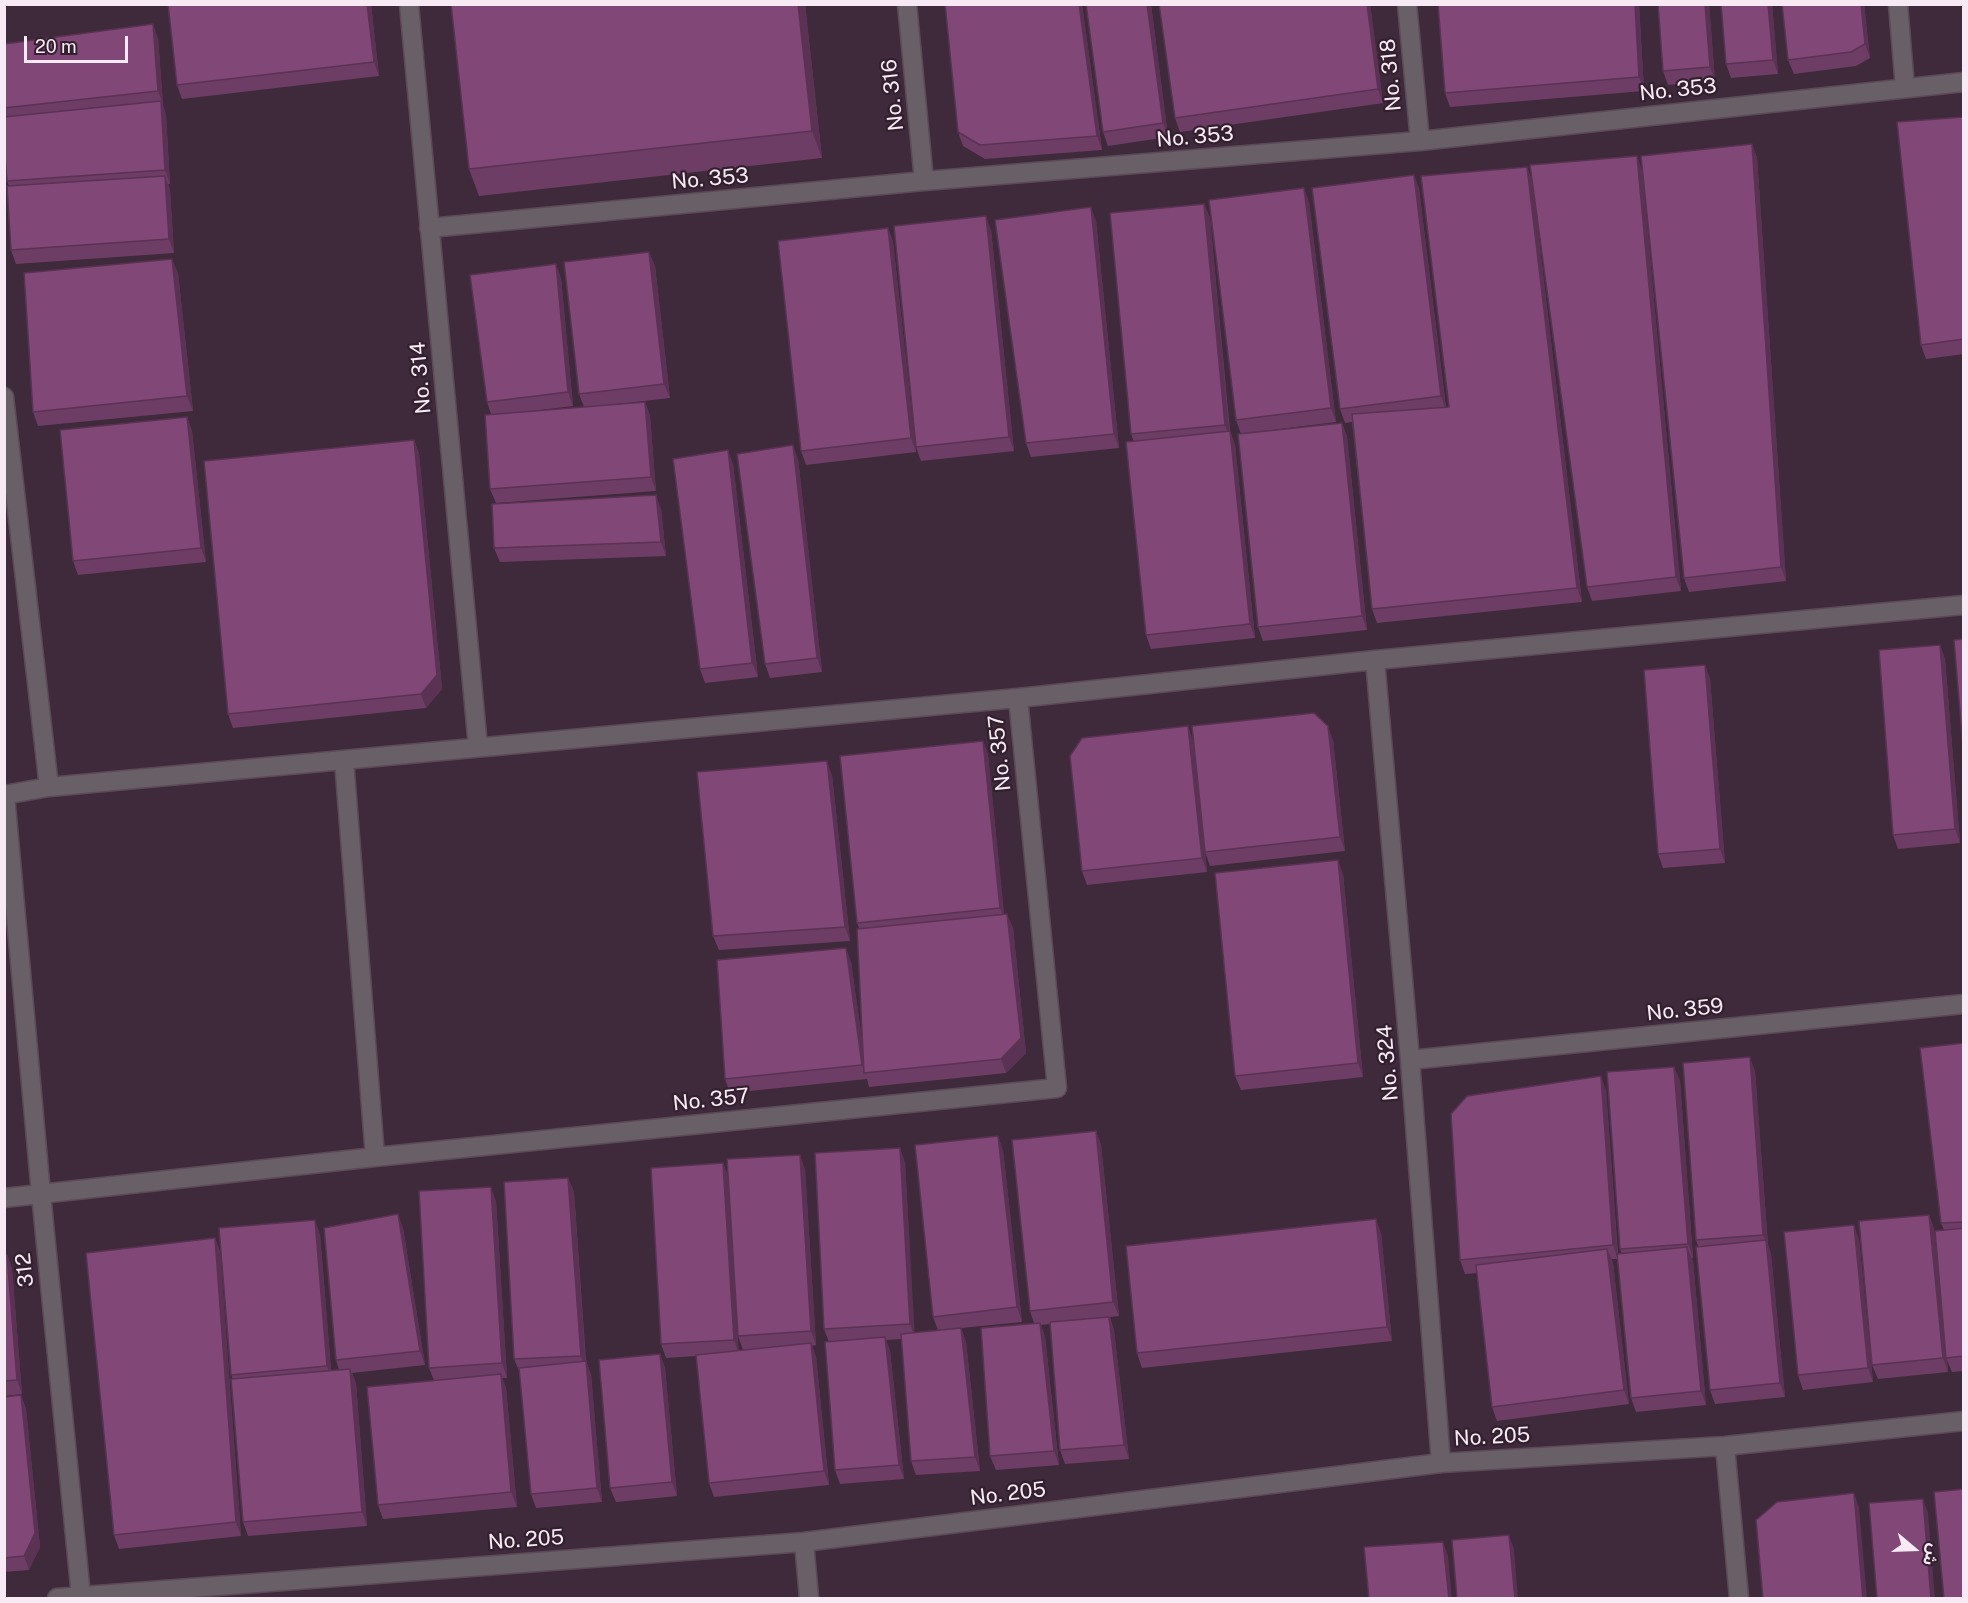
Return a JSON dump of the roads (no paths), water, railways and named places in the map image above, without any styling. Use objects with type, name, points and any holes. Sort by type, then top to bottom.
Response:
[{"type":"street","name":"No. 314","points":[[409,4],[478,747]]},
{"type":"street","name":"No. 316","points":[[907,4],[924,181]]},
{"type":"street","name":"No. 318","points":[[1407,4],[1420,141]]},
{"type":"street","points":[[1898,4],[1905,88]]},
{"type":"street","name":"No. 353","points":[[429,228],[924,181],[1420,141],[1964,82]]},
{"type":"street","points":[[4,397],[7,443],[49,788]]},
{"type":"street","points":[[5,795],[49,788],[1018,698],[1375,660],[1964,605]]},
{"type":"street","name":"No. 324","points":[[1375,660],[1442,1463]]},
{"type":"street","name":"No. 357","points":[[375,1157],[1057,1088],[1018,698]]},
{"type":"street","points":[[4,1198],[375,1157],[344,760]]},
{"type":"street","name":"312","points":[[5,795],[40,1194],[81,1596]]},
{"type":"street","name":"No. 359","points":[[1410,1060],[1964,1004]]},
{"type":"street","name":"No. 205","points":[[57,1599],[804,1542],[1442,1463],[1725,1446],[1964,1421]]},
{"type":"street","points":[[1725,1446],[1739,1599]]},
{"type":"street","points":[[804,1542],[809,1599]]}]
